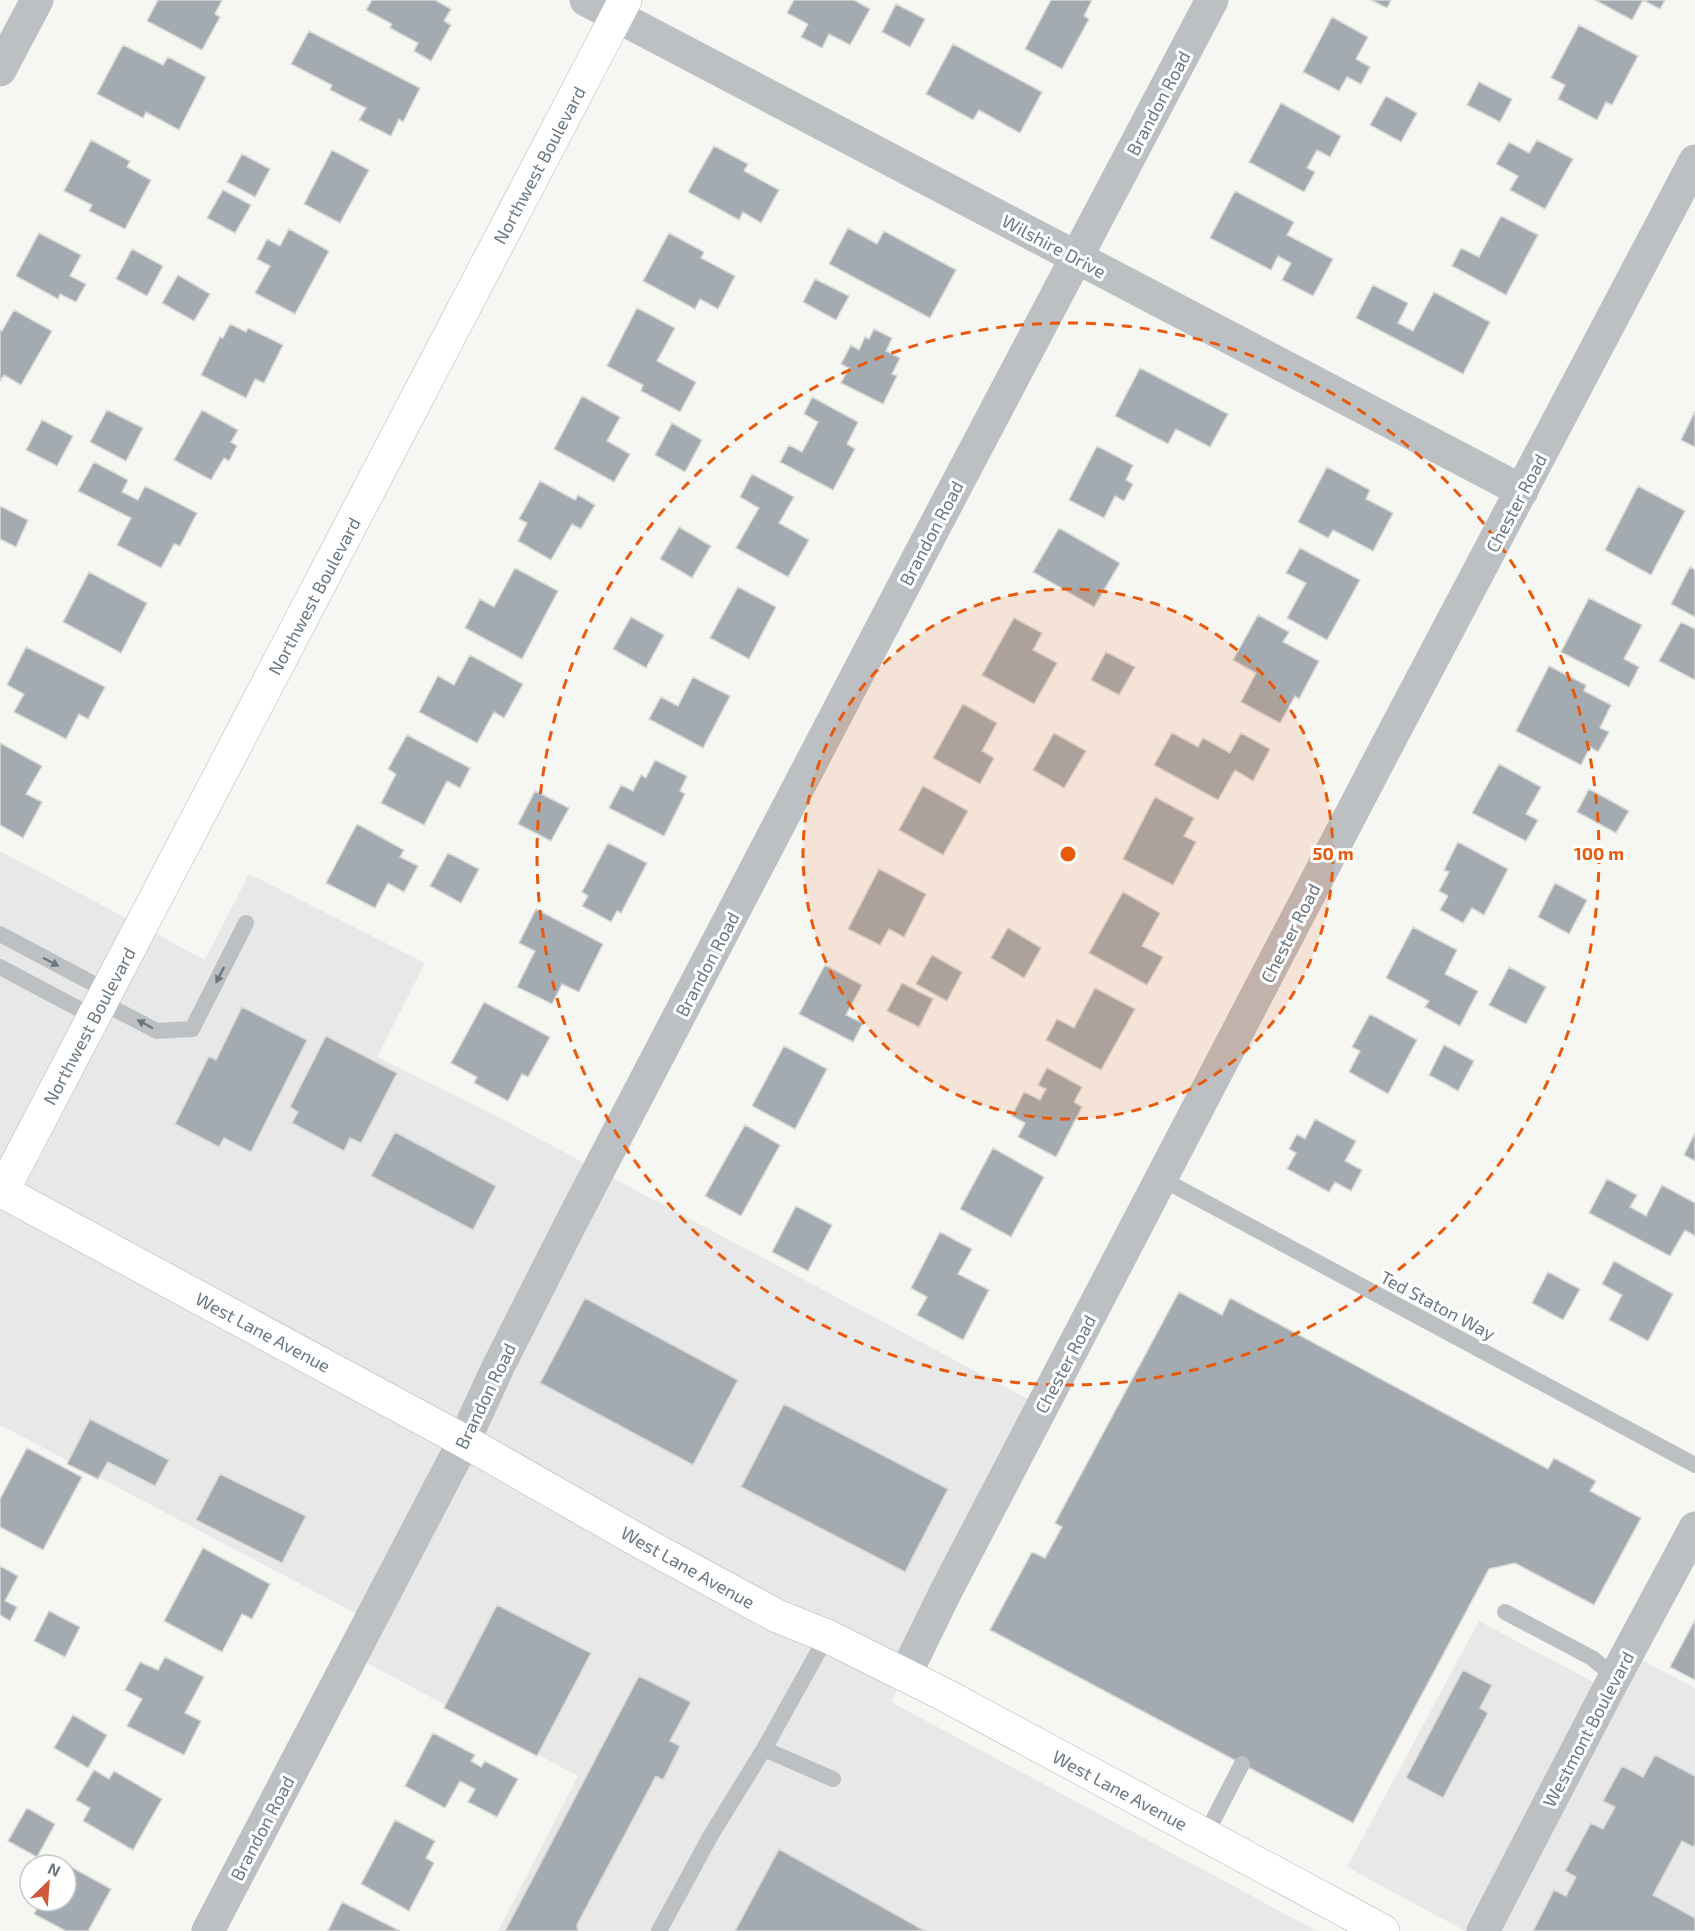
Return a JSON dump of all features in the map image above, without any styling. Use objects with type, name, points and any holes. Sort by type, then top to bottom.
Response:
[{"type":"main road","name":"Northwest Boulevard","points":[[1,1191],[621,8]]},
{"type":"main road","name":"West Lane Avenue","points":[[1,1191],[464,1441],[630,1536],[777,1616],[827,1636],[904,1675],[1383,1931]]},
{"type":"street","points":[[0,70],[37,0]]},
{"type":"street","name":"Wilshire Drive","points":[[586,0],[621,8],[1076,257],[1522,491]]},
{"type":"street","name":"Brandon Road","points":[[208,1931],[464,1441],[498,1367],[568,1230],[1212,0]]},
{"type":"street","name":"Chester Road","points":[[904,1675],[1385,749],[1695,161]]},
{"type":"street","name":"Westmont Boulevard","points":[[1483,1931],[1695,1528]]},
{"type":"lane","points":[[0,967],[101,1004],[157,1030],[192,1029],[246,923]]},
{"type":"lane","points":[[0,934],[101,1004]]},
{"type":"lane","name":"Ted Staton Way","points":[[1162,1179],[1695,1465]]},
{"type":"lane","points":[[1505,1612],[1592,1658],[1615,1677]]},
{"type":"lane","points":[[659,1931],[711,1835],[764,1749],[827,1636]]},
{"type":"lane","points":[[764,1749],[833,1779]]},
{"type":"lane","points":[[1206,1836],[1242,1764]]},
{"type":"shaded area","points":[[0,851],[205,960],[249,874],[425,963],[377,1057],[504,1120],[1043,1407],[891,1702],[1317,1931],[498,1931],[578,1776],[352,1655],[370,1621],[0,1425]]},
{"type":"shaded area","points":[[1479,1621],[1608,1690],[1628,1653],[1695,1688],[1695,1931],[1465,1931],[1347,1867]]},
{"type":"building","points":[[158,0],[222,0],[215,14],[220,17],[202,50],[147,21]]},
{"type":"building","points":[[372,0],[435,0],[451,9],[444,21],[451,25],[431,61],[414,51],[418,43],[390,28],[392,24],[366,10]]},
{"type":"building","points":[[794,0],[854,0],[870,9],[850,45],[829,34],[822,48],[801,37],[808,24],[787,13]]},
{"type":"building","points":[[1051,0],[1092,0],[1084,16],[1089,19],[1062,69],[1025,49]]},
{"type":"building","points":[[1371,0],[1391,0],[1387,8]]},
{"type":"building","points":[[1595,0],[1643,0],[1632,20]]},
{"type":"building","points":[[1643,0],[1665,0],[1660,9]]},
{"type":"building","points":[[896,4],[925,19],[910,47],[882,32]]},
{"type":"building","points":[[1332,17],[1368,37],[1356,59],[1370,67],[1361,84],[1347,77],[1339,91],[1303,72]]},
{"type":"building","points":[[1579,25],[1638,56],[1612,105],[1606,102],[1597,120],[1558,99],[1565,85],[1551,78]]},
{"type":"building","points":[[309,31],[420,88],[403,122],[399,119],[391,136],[359,120],[366,108],[330,90],[332,85],[291,64]]},
{"type":"building","points":[[953,44],[1042,92],[1020,133],[979,110],[973,120],[926,94]]},
{"type":"building","points":[[123,45],[163,65],[168,57],[206,77],[179,130],[146,112],[143,118],[97,94]]},
{"type":"building","points":[[1479,82],[1512,99],[1500,122],[1467,105]]},
{"type":"building","points":[[1386,96],[1417,113],[1401,142],[1370,125]]},
{"type":"building","points":[[1281,103],[1341,136],[1330,157],[1317,150],[1307,168],[1315,172],[1304,192],[1249,162]]},
{"type":"building","points":[[91,140],[130,161],[127,167],[151,180],[125,229],[89,211],[92,205],[64,191]]},
{"type":"building","points":[[1537,140],[1573,159],[1545,209],[1510,190],[1518,176],[1496,164],[1509,142],[1529,153]]},
{"type":"building","points":[[714,146],[748,164],[744,171],[779,190],[761,223],[743,212],[739,220],[688,192]]},
{"type":"building","points":[[332,150],[369,170],[340,223],[304,204]]},
{"type":"building","points":[[242,154],[270,169],[255,197],[227,182]]},
{"type":"building","points":[[223,190],[251,205],[235,233],[207,218]]},
{"type":"building","points":[[1235,191],[1294,222],[1287,235],[1333,259],[1313,296],[1282,280],[1291,263],[1278,256],[1271,270],[1210,238]]},
{"type":"building","points":[[1501,216],[1538,235],[1506,295],[1452,266],[1461,248],[1479,257]]},
{"type":"building","points":[[848,228],[877,244],[884,231],[956,270],[930,318],[829,264]]},
{"type":"building","points":[[289,229],[329,251],[295,314],[255,293],[270,266],[257,259],[267,239],[280,246]]},
{"type":"building","points":[[39,233],[81,255],[70,276],[86,284],[76,302],[60,294],[58,299],[16,276]]},
{"type":"building","points":[[669,233],[704,252],[701,258],[735,276],[718,309],[700,299],[695,309],[643,281]]},
{"type":"building","points":[[132,249],[163,266],[147,296],[116,279]]},
{"type":"building","points":[[178,275],[210,294],[194,321],[162,303]]},
{"type":"building","points":[[815,279],[849,296],[836,320],[803,302]]},
{"type":"building","points":[[1373,285],[1408,303],[1398,323],[1413,331],[1434,292],[1490,322],[1463,374],[1356,318]]},
{"type":"building","points":[[637,308],[675,328],[657,361],[696,382],[680,412],[641,391],[643,385],[607,366]]},
{"type":"building","points":[[14,310],[52,331],[21,385],[4,375],[0,381],[0,330],[2,331]]},
{"type":"building","points":[[230,324],[246,332],[248,328],[283,345],[264,383],[255,379],[246,398],[201,375],[220,337],[223,338]]},
{"type":"building","points":[[874,329],[892,338],[886,351],[900,358],[892,374],[897,376],[883,404],[841,383],[849,368],[841,364],[851,345],[859,350],[865,337],[869,339]]},
{"type":"building","points":[[1140,368],[1228,414],[1210,447],[1176,429],[1168,444],[1115,416]]},
{"type":"building","points":[[582,396],[620,417],[607,441],[630,454],[614,482],[554,449]]},
{"type":"building","points":[[812,397],[858,422],[847,444],[855,449],[833,490],[780,462],[789,445],[802,452],[818,422],[804,414]]},
{"type":"building","points":[[107,410],[143,428],[126,461],[90,442]]},
{"type":"building","points":[[202,410],[238,430],[231,442],[237,446],[229,461],[224,458],[211,480],[174,460]]},
{"type":"building","points":[[1695,411],[1695,447],[1681,440]]},
{"type":"building","points":[[42,420],[73,436],[57,466],[26,450]]},
{"type":"building","points":[[672,423],[702,440],[685,472],[655,455]]},
{"type":"building","points":[[1097,446],[1133,465],[1126,480],[1133,484],[1124,501],[1115,496],[1104,518],[1069,500]]},
{"type":"building","points":[[94,462],[128,480],[122,492],[138,500],[145,486],[197,513],[180,546],[174,544],[161,568],[117,545],[131,518],[78,491]]},
{"type":"building","points":[[1327,467],[1370,490],[1366,499],[1393,513],[1373,551],[1333,530],[1328,538],[1298,522]]},
{"type":"building","points":[[752,474],[794,497],[779,523],[809,540],[788,577],[736,548],[759,508],[740,497]]},
{"type":"building","points":[[540,481],[575,500],[578,495],[595,505],[581,529],[572,524],[551,560],[518,541],[527,523],[519,519]]},
{"type":"building","points":[[1638,486],[1685,511],[1651,575],[1605,550]]},
{"type":"building","points":[[0,506],[28,520],[16,547],[0,539]]},
{"type":"building","points":[[679,527],[711,546],[692,578],[660,559]]},
{"type":"building","points":[[1059,528],[1120,563],[1094,607],[1033,572]]},
{"type":"building","points":[[1300,548],[1360,580],[1327,640],[1287,618],[1306,583],[1286,573]]},
{"type":"building","points":[[1690,567],[1695,570],[1695,617],[1671,604]]},
{"type":"building","points":[[515,568],[558,591],[522,659],[465,628],[480,599],[494,607]]},
{"type":"building","points":[[89,572],[147,603],[121,653],[63,622]]},
{"type":"building","points":[[738,587],[776,607],[749,659],[710,638]]},
{"type":"building","points":[[1589,598],[1642,625],[1624,659],[1639,667],[1629,687],[1561,652]]},
{"type":"building","points":[[1258,615],[1289,632],[1283,642],[1319,661],[1299,699],[1295,696],[1280,723],[1241,702],[1256,673],[1233,660]]},
{"type":"building","points":[[631,617],[664,635],[646,668],[613,649]]},
{"type":"building","points":[[1014,618],[1042,633],[1033,650],[1057,663],[1034,704],[982,675]]},
{"type":"building","points":[[1681,622],[1695,629],[1695,680],[1659,661]]},
{"type":"building","points":[[26,647],[105,687],[88,719],[79,714],[66,739],[14,712],[24,694],[7,685]]},
{"type":"building","points":[[1106,652],[1135,667],[1119,695],[1091,680]]},
{"type":"building","points":[[470,655],[523,684],[504,718],[494,712],[477,743],[419,712],[438,676],[454,685]]},
{"type":"building","points":[[1549,666],[1586,685],[1584,691],[1611,705],[1600,728],[1609,732],[1598,752],[1590,747],[1581,765],[1516,731]]},
{"type":"building","points":[[693,677],[730,696],[703,748],[649,719],[661,697],[678,706]]},
{"type":"building","points":[[963,704],[997,723],[982,751],[994,758],[980,784],[933,758]]},
{"type":"building","points":[[1054,733],[1086,751],[1064,788],[1033,770]]},
{"type":"building","points":[[1172,733],[1198,747],[1203,738],[1230,753],[1241,733],[1270,749],[1253,781],[1235,770],[1218,800],[1154,765]]},
{"type":"building","points":[[407,735],[470,768],[460,788],[447,781],[424,825],[381,803],[396,774],[388,769]]},
{"type":"building","points":[[0,743],[42,766],[26,794],[42,802],[23,838],[0,825]]},
{"type":"building","points":[[655,760],[687,776],[680,791],[685,794],[664,836],[609,808],[621,785],[633,791],[641,775],[646,778]]},
{"type":"building","points":[[1499,764],[1541,787],[1526,814],[1538,820],[1526,841],[1472,813]]},
{"type":"building","points":[[923,786],[968,811],[943,855],[899,830]]},
{"type":"building","points":[[1589,789],[1629,811],[1616,833],[1577,812]]},
{"type":"building","points":[[535,791],[569,808],[551,841],[518,824]]},
{"type":"building","points":[[1155,797],[1194,818],[1184,836],[1196,842],[1173,885],[1123,859]]},
{"type":"building","points":[[357,824],[404,850],[400,857],[418,866],[404,892],[388,883],[375,908],[326,883]]},
{"type":"building","points":[[1458,842],[1508,869],[1484,915],[1472,908],[1463,923],[1440,910],[1448,896],[1439,891],[1449,872],[1444,870]]},
{"type":"building","points":[[608,843],[647,863],[621,913],[617,911],[611,922],[582,906],[588,896],[582,892]]},
{"type":"building","points":[[448,853],[479,869],[461,903],[430,886]]},
{"type":"building","points":[[879,869],[926,894],[904,937],[889,929],[880,945],[848,929]]},
{"type":"building","points":[[1555,883],[1587,900],[1569,934],[1538,917]]},
{"type":"building","points":[[1123,892],[1160,913],[1142,946],[1163,957],[1147,985],[1089,953]]},
{"type":"building","points":[[536,909],[603,944],[579,992],[562,984],[552,1004],[517,987],[535,951],[519,943]]},
{"type":"building","points":[[1413,927],[1457,950],[1445,974],[1478,991],[1460,1026],[1425,1007],[1429,1001],[1386,978]]},
{"type":"building","points":[[1008,928],[1041,948],[1024,978],[991,958]]},
{"type":"building","points":[[932,955],[962,972],[947,1001],[916,984]]},
{"type":"building","points":[[825,965],[862,985],[846,1015],[863,1023],[853,1042],[799,1014]]},
{"type":"building","points":[[1509,967],[1546,987],[1526,1024],[1489,1005]]},
{"type":"building","points":[[902,983],[933,999],[919,1027],[887,1011]]},
{"type":"building","points":[[1095,988],[1135,1009],[1101,1070],[1046,1040],[1057,1019],[1074,1028]]},
{"type":"building","points":[[484,1002],[550,1037],[528,1077],[522,1074],[508,1101],[474,1083],[477,1077],[451,1063]]},
{"type":"building","points":[[242,1007],[307,1040],[251,1152],[224,1138],[219,1147],[175,1124],[209,1056],[216,1060]]},
{"type":"building","points":[[1370,1014],[1417,1040],[1388,1094],[1349,1072],[1360,1051],[1352,1047]]},
{"type":"building","points":[[326,1036],[397,1073],[361,1143],[350,1138],[344,1151],[292,1123],[298,1112],[290,1107]]},
{"type":"building","points":[[1444,1045],[1474,1061],[1458,1091],[1429,1075]]},
{"type":"building","points":[[784,1046],[827,1069],[795,1129],[752,1106]]},
{"type":"building","points":[[1047,1068],[1082,1087],[1074,1102],[1082,1107],[1056,1157],[1018,1137],[1025,1123],[1012,1116],[1024,1092],[1040,1100],[1046,1089],[1038,1085]]},
{"type":"building","points":[[1315,1119],[1356,1141],[1345,1161],[1362,1170],[1351,1191],[1335,1182],[1329,1192],[1287,1169],[1296,1153],[1289,1149],[1297,1134],[1305,1139]]},
{"type":"building","points":[[745,1125],[780,1145],[741,1216],[705,1196]]},
{"type":"building","points":[[395,1132],[496,1186],[473,1230],[371,1176]]},
{"type":"building","points":[[1695,1133],[1695,1161],[1684,1155]]},
{"type":"building","points":[[993,1148],[1044,1177],[1011,1237],[960,1209]]},
{"type":"building","points":[[1607,1179],[1637,1195],[1630,1207],[1646,1216],[1662,1185],[1695,1203],[1695,1236],[1685,1230],[1670,1256],[1589,1213]]},
{"type":"building","points":[[796,1206],[832,1225],[808,1271],[772,1252]]},
{"type":"building","points":[[940,1232],[972,1249],[958,1274],[989,1290],[963,1340],[917,1315],[927,1297],[911,1288]]},
{"type":"building","points":[[1614,1261],[1673,1294],[1648,1341],[1609,1320],[1622,1295],[1602,1284]]},
{"type":"building","points":[[1548,1272],[1580,1289],[1563,1320],[1532,1303]]},
{"type":"building","points":[[1179,1292],[1222,1315],[1230,1298],[1548,1469],[1554,1458],[1596,1481],[1590,1491],[1641,1518],[1594,1605],[1515,1563],[1489,1569],[1353,1823],[990,1630],[1032,1552],[1045,1558],[1062,1527],[1055,1523]]},
{"type":"building","points":[[585,1298],[738,1380],[693,1465],[540,1383]]},
{"type":"building","points":[[784,1404],[948,1489],[905,1572],[741,1487]]},
{"type":"building","points":[[90,1419],[169,1460],[155,1486],[108,1462],[98,1479],[67,1464]]},
{"type":"building","points":[[27,1448],[82,1477],[43,1550],[0,1527],[0,1499]]},
{"type":"building","points":[[220,1474],[306,1516],[282,1563],[196,1520]]},
{"type":"building","points":[[203,1548],[270,1584],[252,1619],[242,1614],[222,1652],[164,1621]]},
{"type":"building","points":[[0,1566],[18,1576],[5,1601],[17,1607],[10,1621],[0,1615]]},
{"type":"building","points":[[497,1605],[591,1653],[537,1756],[444,1708]]},
{"type":"building","points":[[49,1611],[80,1627],[65,1657],[34,1641]]},
{"type":"building","points":[[1695,1620],[1695,1680],[1670,1667]]},
{"type":"building","points":[[165,1657],[204,1677],[185,1713],[201,1721],[184,1755],[127,1726],[142,1699],[125,1690],[140,1662],[158,1670]]},
{"type":"building","points":[[1463,1670],[1492,1685],[1480,1708],[1488,1713],[1443,1798],[1406,1778]]},
{"type":"building","points":[[639,1676],[691,1702],[670,1741],[680,1746],[663,1780],[656,1776],[577,1925],[578,1931],[505,1931]]},
{"type":"building","points":[[73,1715],[107,1735],[88,1768],[54,1748]]},
{"type":"building","points":[[433,1733],[475,1755],[471,1761],[481,1767],[485,1761],[518,1779],[497,1817],[468,1802],[475,1789],[460,1781],[445,1808],[405,1786]]},
{"type":"building","points":[[1655,1755],[1695,1776],[1695,1843],[1693,1847],[1682,1841],[1653,1895],[1695,1918],[1695,1931],[1533,1931],[1554,1890],[1566,1896],[1576,1877],[1565,1871],[1591,1823],[1603,1829],[1615,1807],[1603,1801],[1622,1766],[1643,1777]]},
{"type":"building","points":[[94,1770],[109,1779],[114,1771],[162,1799],[133,1850],[83,1821],[90,1808],[76,1800]]},
{"type":"building","points":[[27,1808],[55,1824],[39,1853],[30,1853],[8,1841]]},
{"type":"building","points":[[395,1820],[435,1841],[426,1858],[434,1863],[409,1911],[361,1884]]},
{"type":"building","points":[[779,1849],[925,1931],[735,1931]]},
{"type":"building","points":[[78,1871],[111,1889],[88,1931],[66,1931],[34,1914],[78,1913]]},
{"type":"building","points":[[342,1902],[400,1931],[328,1931]]}]
